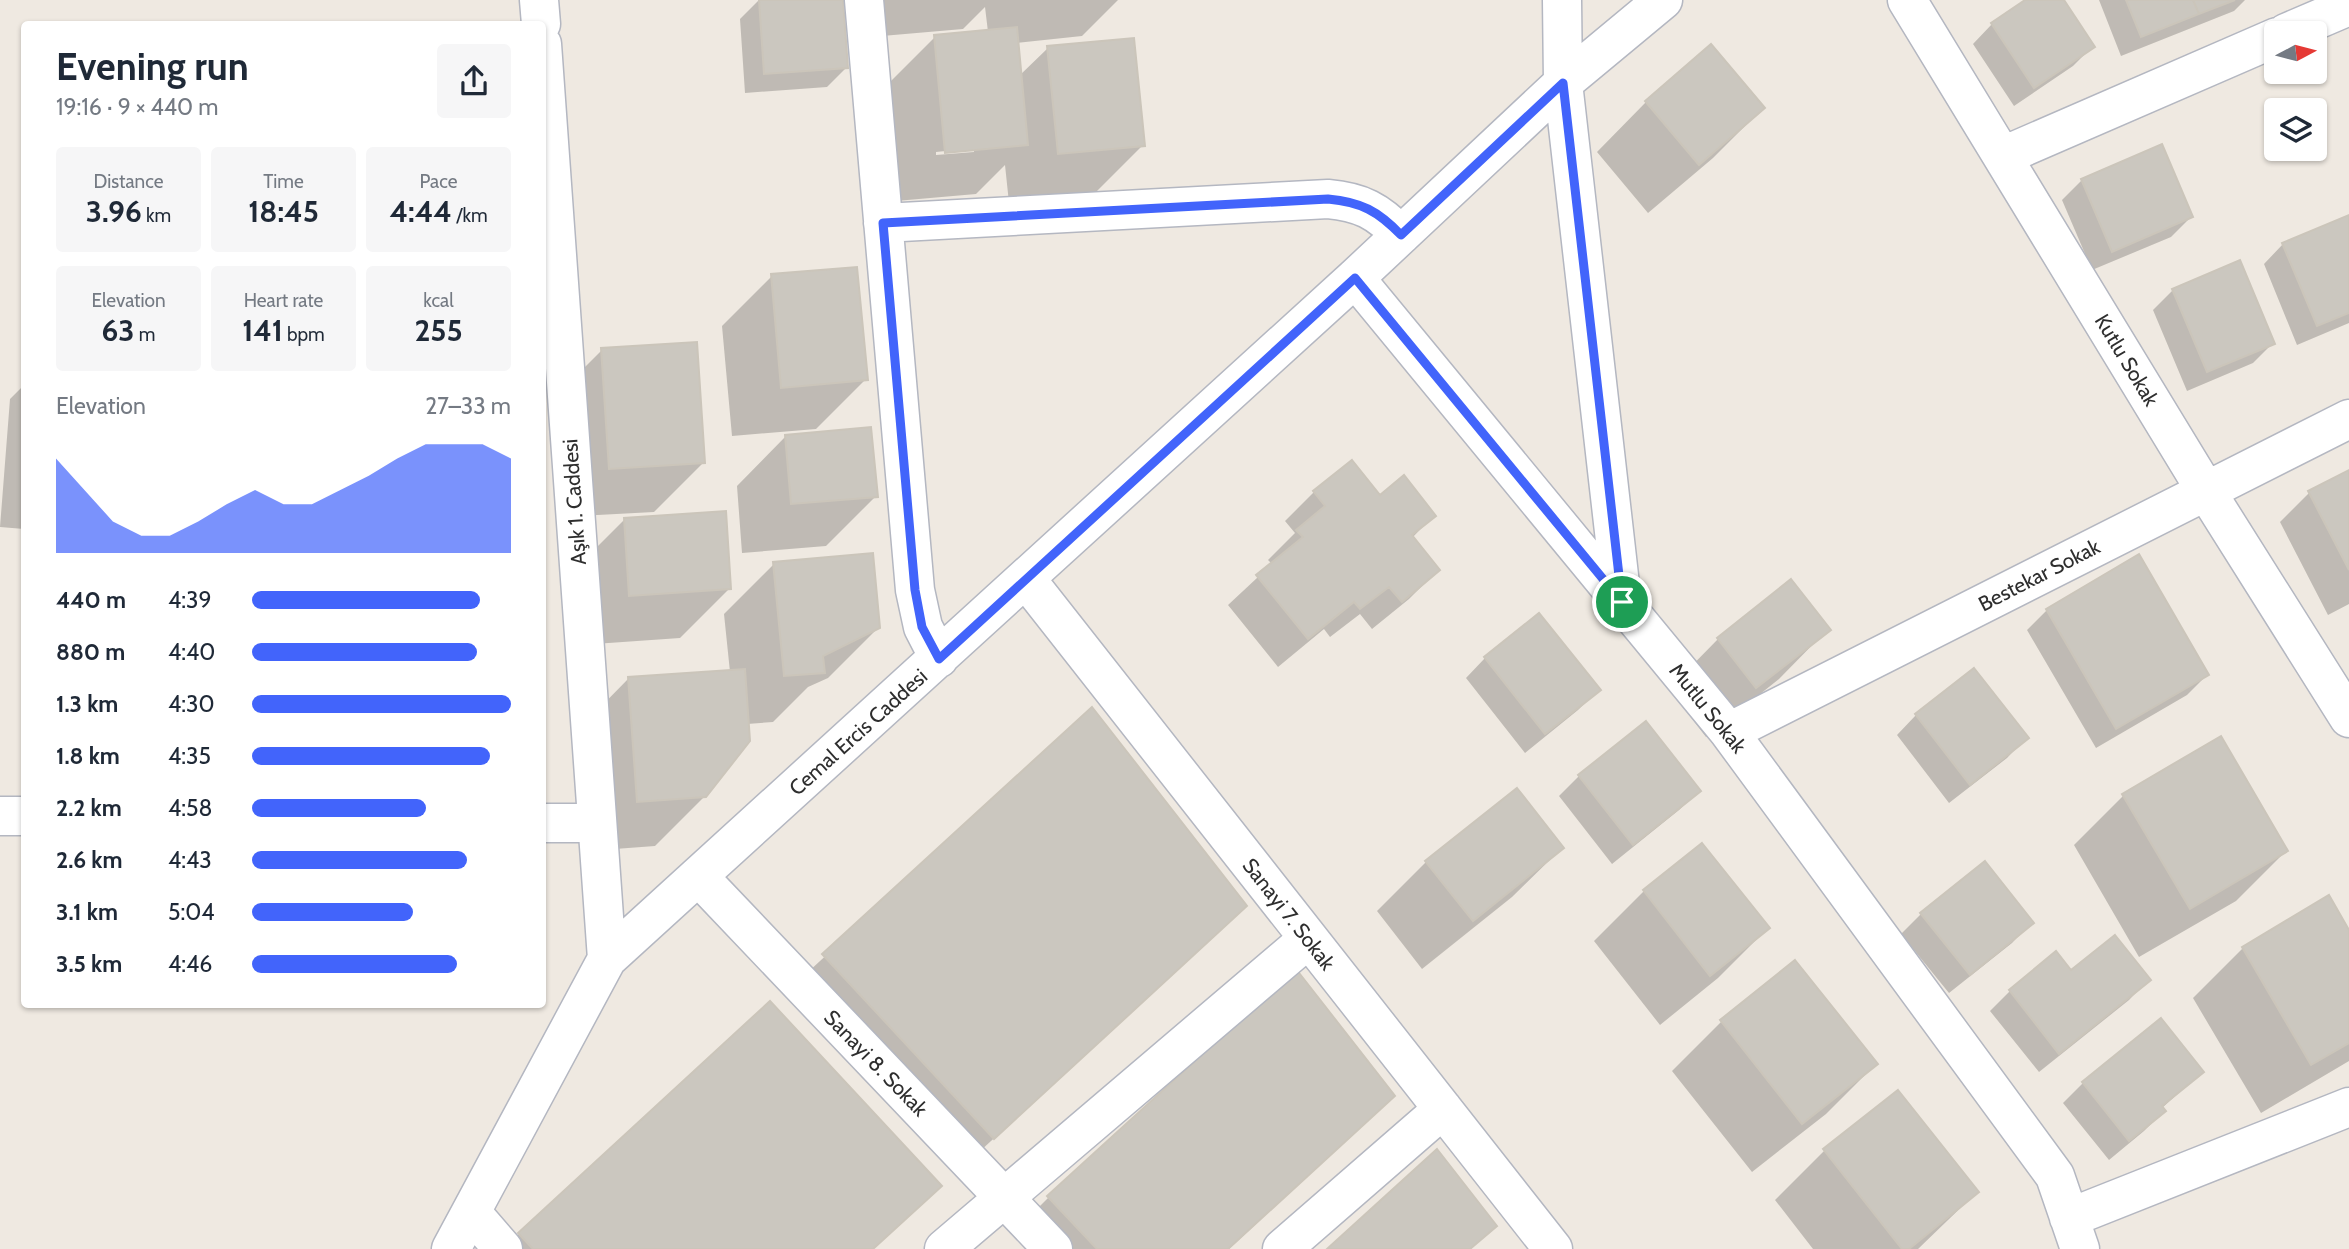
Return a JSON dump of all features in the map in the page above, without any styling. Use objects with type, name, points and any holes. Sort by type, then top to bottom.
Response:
[{"type":"street","points":[[540,0],[541,21]]},
{"type":"street","points":[[864,0],[915,590],[922,627],[939,659]]},
{"type":"street","points":[[1562,0],[1563,83],[1622,602]]},
{"type":"street","name":"Cemal Ercis Caddesi","points":[[451,1249],[607,960],[1355,278],[1563,83],[1663,0]]},
{"type":"street","name":"Kutlu Sokak","points":[[1907,0],[2206,491],[2349,718]]},
{"type":"street","points":[[2314,21],[2349,6]]},
{"type":"street","points":[[2003,156],[2264,43]]},
{"type":"street","name":"Aşık 1. Caddesi","points":[[546,101],[607,960]]},
{"type":"street","points":[[883,223],[1328,199],[1366,207],[1385,219],[1401,235]]},
{"type":"street","name":"Mutlu Sokak","points":[[1355,278],[1729,732],[2055,1176],[2075,1234]]},
{"type":"street","name":"Bestekar Sokak","points":[[1729,732],[2349,419]]},
{"type":"street","name":"Sanayi 7. Sokak","points":[[1026,579],[1553,1249]]},
{"type":"street","points":[[0,816],[21,816]]},
{"type":"street","points":[[546,823],[597,823]]},
{"type":"street","name":"Sanayi 8. Sokak","points":[[698,876],[1053,1249]]},
{"type":"street","points":[[944,1249],[1308,939]]},
{"type":"street","points":[[2075,1234],[2349,1107]]},
{"type":"street","points":[[1282,1249],[1443,1109]]},
{"type":"street","points":[[471,1212],[503,1249]]},
{"type":"building","points":[[759,0],[843,0],[848,68],[764,74]]},
{"type":"building","points":[[2025,0],[2064,0],[2095,47],[2034,88],[1991,23]]},
{"type":"building","points":[[2126,0],[2193,0],[2199,14],[2141,37]]},
{"type":"building","points":[[2193,0],[2235,0],[2199,14]]},
{"type":"building","points":[[1017,27],[1028,145],[945,153],[934,35]]},
{"type":"building","points":[[1134,38],[1145,146],[1058,154],[1047,46]]},
{"type":"building","points":[[1711,44],[1765,108],[1699,165],[1645,101]]},
{"type":"building","points":[[2162,144],[2193,217],[2112,252],[2081,179]]},
{"type":"building","points":[[2349,215],[2349,313],[2317,326],[2282,243]]},
{"type":"building","points":[[2240,260],[2275,344],[2207,372],[2172,289]]},
{"type":"building","points":[[857,267],[868,380],[781,388],[771,274]]},
{"type":"building","points":[[697,342],[705,463],[609,469],[601,348]]},
{"type":"building","points":[[871,427],[878,497],[791,504],[785,435]]},
{"type":"building","points":[[1352,460],[1380,495],[1404,475],[1436,516],[1412,535],[1440,570],[1402,602],[1389,587],[1360,609],[1354,602],[1308,639],[1256,575],[1303,537],[1296,530],[1325,506],[1313,491]]},
{"type":"building","points":[[2349,470],[2349,570],[2308,491]]},
{"type":"building","points":[[726,511],[731,589],[629,596],[624,518]]},
{"type":"building","points":[[873,553],[880,628],[823,656],[825,673],[784,676],[773,562]]},
{"type":"building","points":[[2139,554],[2209,675],[2116,729],[2046,609]]},
{"type":"building","points":[[1791,579],[1831,630],[1756,688],[1717,638]]},
{"type":"building","points":[[1539,613],[1601,690],[1545,734],[1484,657]]},
{"type":"building","points":[[1974,668],[2029,738],[1970,785],[1915,714]]},
{"type":"building","points":[[745,669],[750,741],[706,797],[637,802],[628,677]]},
{"type":"building","points":[[1092,707],[1247,906],[994,1139],[822,954]]},
{"type":"building","points":[[1646,721],[1701,791],[1633,845],[1578,775]]},
{"type":"building","points":[[2221,736],[2288,851],[2190,909],[2122,794]]},
{"type":"building","points":[[1517,788],[1564,848],[1473,921],[1425,861]]},
{"type":"building","points":[[1702,843],[1770,928],[1710,976],[1643,890]]},
{"type":"building","points":[[1985,861],[2034,923],[1970,975],[1920,913]]},
{"type":"building","points":[[2329,895],[2349,930],[2349,1043],[2311,1065],[2242,947]]},
{"type":"building","points":[[2115,935],[2151,980],[2059,1054],[2009,990],[2056,951],[2071,970]]},
{"type":"building","points":[[1795,960],[1878,1064],[1802,1124],[1720,1020]]},
{"type":"building","points":[[1296,969],[1395,1096],[1228,1249],[1097,1249],[1047,1196]]},
{"type":"building","points":[[770,1001],[942,1186],[873,1249],[533,1249],[518,1233]]},
{"type":"building","points":[[2161,1018],[2204,1072],[2162,1106],[2166,1111],[2129,1141],[2082,1082]]},
{"type":"building","points":[[1898,1090],[1979,1192],[1909,1249],[1902,1249],[1823,1149]]},
{"type":"building","points":[[1437,1149],[1497,1226],[1470,1249],[1327,1249]]},
{"type":"route","points":[[1563,83],[1622,602],[1355,278],[939,659],[922,627],[915,590],[883,223],[1328,199],[1366,207],[1385,219],[1401,235],[1563,83]]}]
